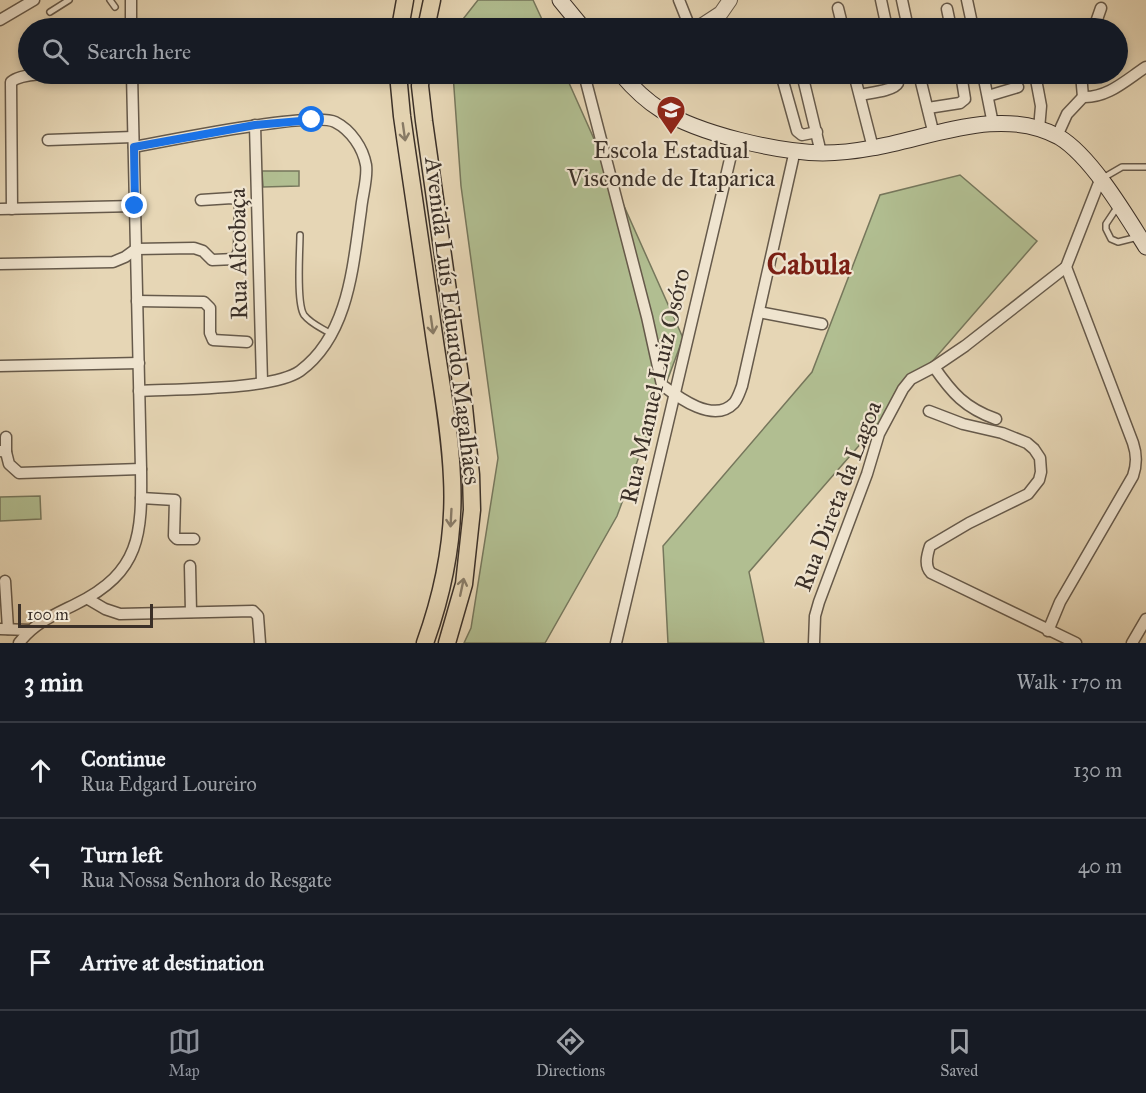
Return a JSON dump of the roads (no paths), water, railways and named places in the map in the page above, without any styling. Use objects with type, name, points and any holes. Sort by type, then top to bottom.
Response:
[{"type":"main road","points":[[402,18],[405,0]]},
{"type":"main road","points":[[428,18],[432,0]]},
{"type":"main road","points":[[560,0],[575,18]]},
{"type":"main road","name":"Avenida Luís Eduardo Magalhães","points":[[399,84],[446,417],[452,478],[451,524],[446,569],[436,614],[426,643]]},
{"type":"main road","name":"Avenida Luís Eduardo Magalhães","points":[[420,84],[463,397],[472,498],[464,584],[447,643]]},
{"type":"main road","points":[[631,84],[662,111],[699,127],[773,147],[821,153],[873,148],[974,126],[993,124],[1039,129],[1057,136],[1075,150],[1100,180],[1143,242]]},
{"type":"street","points":[[0,20],[34,0]]},
{"type":"street","points":[[131,0],[131,18]]},
{"type":"street","points":[[679,0],[686,18]]},
{"type":"street","points":[[713,18],[721,13],[730,0]]},
{"type":"street","points":[[880,0],[884,18]]},
{"type":"street","points":[[902,0],[906,18]]},
{"type":"street","points":[[967,0],[971,18]]},
{"type":"street","points":[[838,8],[840,18]]},
{"type":"street","points":[[1098,18],[1101,8]]},
{"type":"street","points":[[947,9],[949,18]]},
{"type":"street","points":[[1128,79],[1146,67]]},
{"type":"street","points":[[12,209],[10,87],[14,80],[18,79]]},
{"type":"street","points":[[19,643],[29,630],[88,598],[120,573],[127,563],[139,534],[141,468],[132,84]]},
{"type":"street","points":[[587,84],[647,317],[662,385],[704,409],[718,411],[728,408],[736,401],[742,386],[794,159]]},
{"type":"street","points":[[784,84],[796,131],[802,135],[816,132]]},
{"type":"street","points":[[804,84],[821,153]]},
{"type":"street","points":[[857,84],[873,148]]},
{"type":"street","points":[[860,95],[890,89],[898,84]]},
{"type":"street","points":[[922,84],[934,135]]},
{"type":"street","points":[[928,108],[960,103],[965,99],[963,84]]},
{"type":"street","points":[[985,84],[993,124]]},
{"type":"street","points":[[1037,84],[1041,106],[1039,129]]},
{"type":"street","points":[[1082,84],[1083,97]]},
{"type":"street","points":[[1057,136],[1067,114],[1083,97],[1094,97],[1120,84]]},
{"type":"street","points":[[988,96],[1018,87]]},
{"type":"street","points":[[48,140],[133,142],[255,125],[312,120],[333,121],[348,131],[362,150],[366,167],[353,269],[345,302],[331,334],[314,359],[298,372],[281,379],[223,388],[139,391]]},
{"type":"street","name":"Rua Alcobaça","points":[[255,125],[262,382]]},
{"type":"street","name":"Rua Manuel Luiz Osóro","points":[[616,643],[735,138]]},
{"type":"street","points":[[1048,631],[1060,602],[1133,476],[1141,451],[1066,267],[1100,180]]},
{"type":"street","points":[[0,264],[114,262],[136,249],[194,248],[203,251],[212,260],[235,259],[239,251],[240,202],[232,198],[201,200]]},
{"type":"street","points":[[0,209],[135,206]]},
{"type":"street","name":"Rua Direta da Lagoa","points":[[814,643],[815,616],[867,474],[879,434],[903,389],[911,379],[965,346],[1066,267]]},
{"type":"street","points":[[137,301],[204,302],[210,308],[213,340],[247,342]]},
{"type":"street","points":[[759,312],[822,324]]},
{"type":"street","points":[[0,366],[139,363]]},
{"type":"street","points":[[934,367],[957,397],[970,407],[996,419]]},
{"type":"street","points":[[929,411],[963,424],[1002,432],[1027,443],[1040,458],[1041,472],[1039,480],[1028,494],[969,523],[930,546],[927,559],[928,570],[1076,643]]},
{"type":"street","points":[[6,437],[3,452],[9,464],[19,473],[141,468]]},
{"type":"street","points":[[141,498],[175,500],[174,536],[177,539],[194,539]]},
{"type":"street","points":[[190,566],[191,612]]},
{"type":"street","points":[[5,581],[4,629],[29,630]]},
{"type":"street","points":[[88,598],[105,609],[120,614],[253,611],[258,616],[260,643]]},
{"type":"street","points":[[1132,643],[1146,619]]},
{"type":"lane","points":[[50,12],[69,0]]},
{"type":"lane","points":[[110,0],[115,7]]},
{"type":"lane","points":[[1100,180],[1122,167],[1146,166]]},
{"type":"lane","points":[[1118,205],[1106,224],[1106,230],[1111,239],[1118,242],[1143,242]]},
{"type":"lane","points":[[300,235],[302,311],[311,322],[331,334]]},
{"type":"place","name":"Escola Estadual Visconde de Itaparica","points":[[671,136]]},
{"type":"district","name":"Cabula","points":[[809,264]]}]
